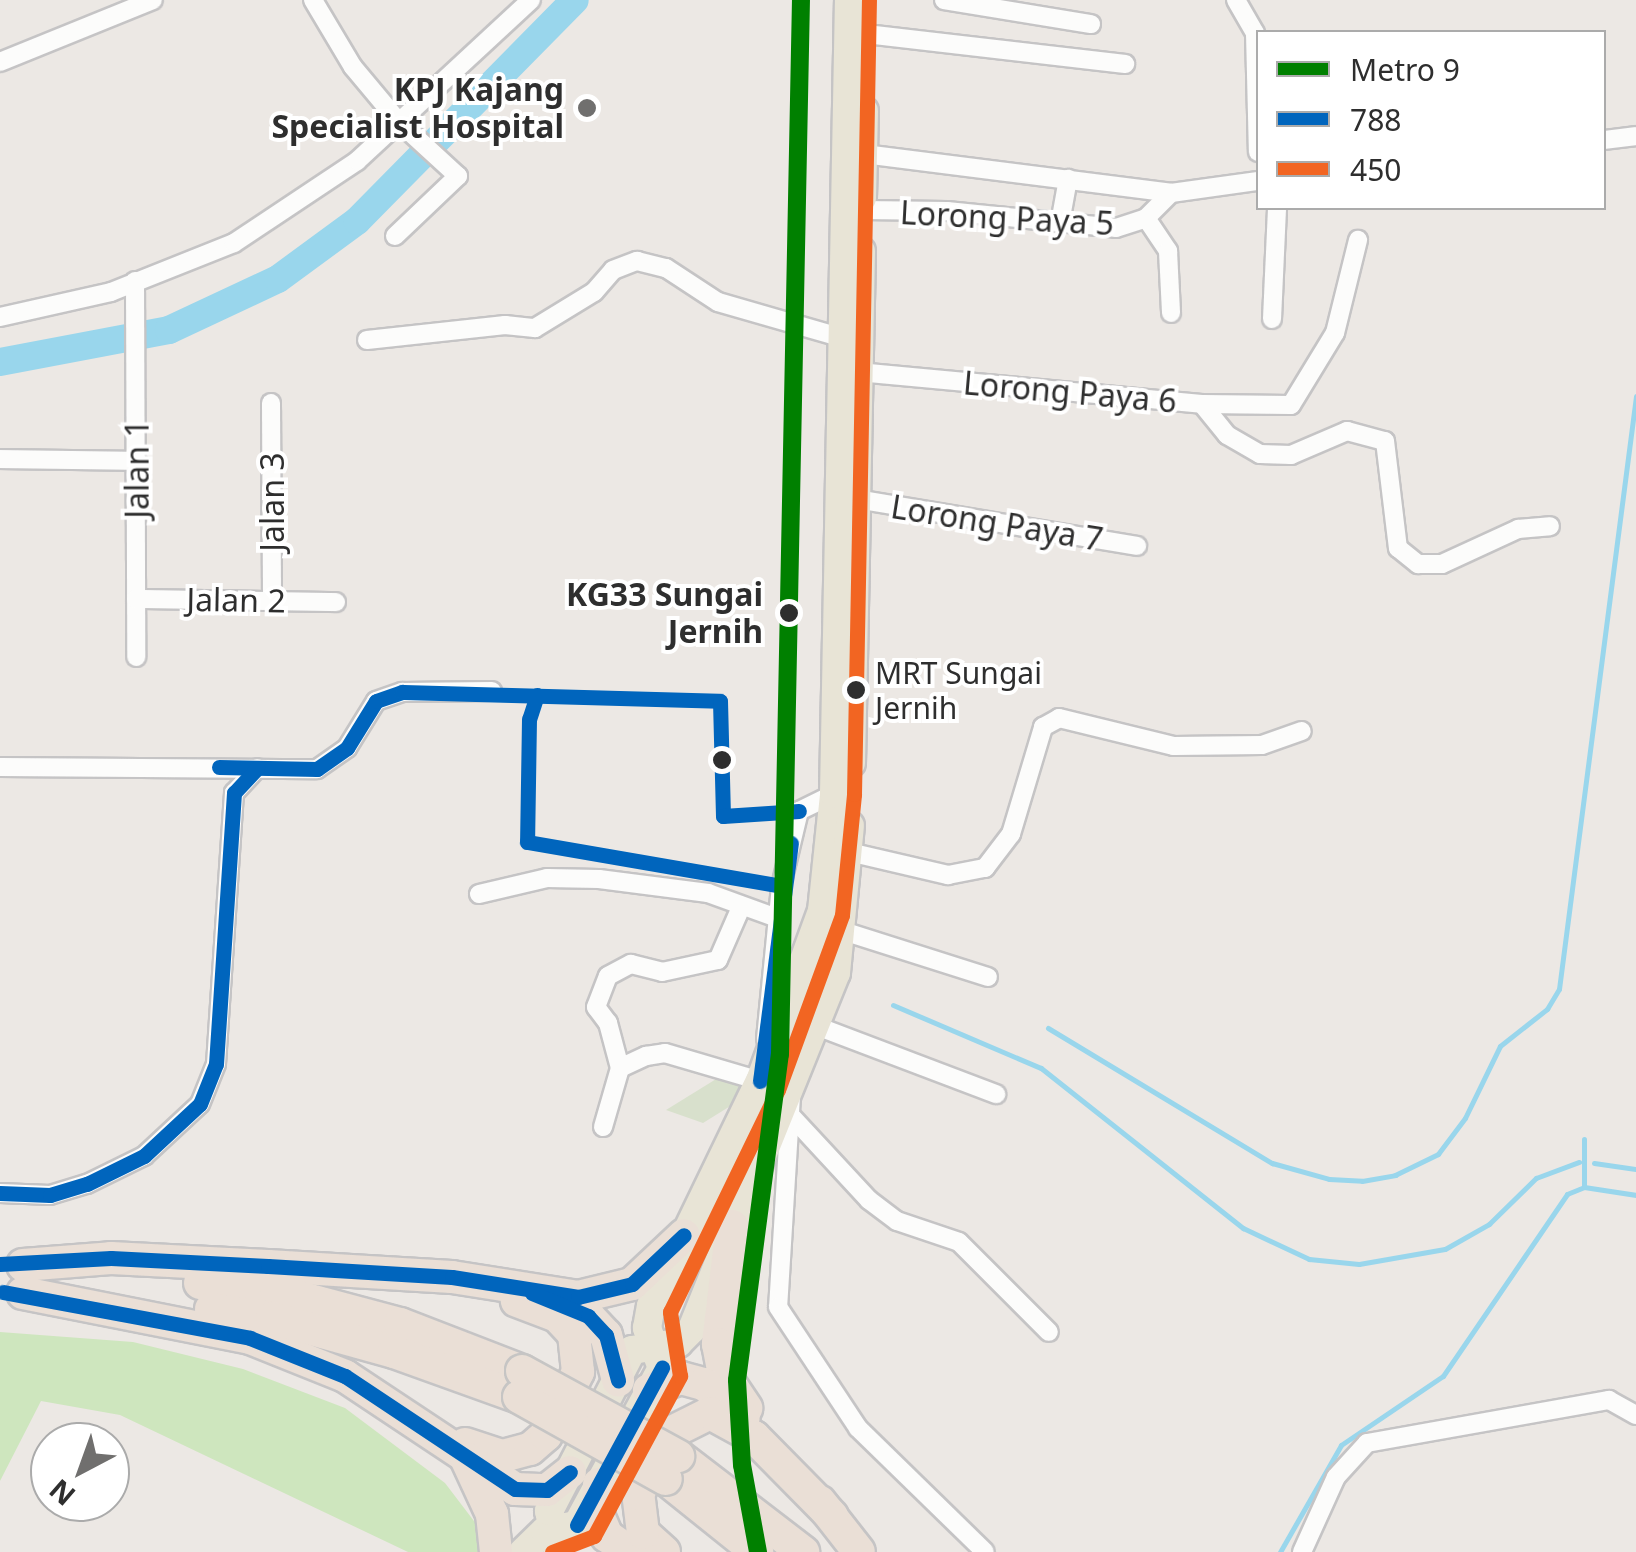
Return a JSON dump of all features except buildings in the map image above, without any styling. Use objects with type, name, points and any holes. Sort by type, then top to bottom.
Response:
[{"type":"highway","points":[[732,1226],[718,1344],[724,1375],[764,1436],[859,1552]]},
{"type":"highway","points":[[11,1278],[111,1258],[452,1277],[527,1290],[609,1293],[632,1284],[684,1235]]},
{"type":"highway","points":[[415,1420],[502,1456],[530,1449],[546,1435],[578,1372],[574,1334],[557,1316],[452,1277]]},
{"type":"highway","points":[[11,1278],[272,1318],[520,1384],[672,1467],[802,1552]]},
{"type":"highway","points":[[11,1278],[250,1338],[345,1376],[464,1455],[531,1492],[584,1478],[607,1536],[630,1552]]},
{"type":"highway","points":[[527,1290],[588,1316],[606,1335],[634,1385],[681,1378],[704,1384],[764,1436]]},
{"type":"highway","points":[[664,1552],[643,1533],[638,1494],[668,1434],[710,1413],[754,1438],[832,1516]]},
{"type":"highway","points":[[464,1455],[492,1514],[496,1552]]},
{"type":"highway","points":[[672,1467],[757,1552]]},
{"type":"main road","points":[[524,1552],[532,1538],[556,1541],[550,1512],[584,1478],[634,1385],[662,1368],[647,1328],[651,1306],[760,1081],[822,911],[834,794],[849,0]]},
{"type":"main road","points":[[654,1346],[678,1343],[692,1329],[836,974],[844,931],[850,852],[866,0]]},
{"type":"street","points":[[0,62],[154,0]]},
{"type":"street","points":[[314,0],[353,67],[399,122],[458,176],[395,236]]},
{"type":"street","points":[[0,316],[135,282],[234,243],[357,161],[531,0]]},
{"type":"street","points":[[944,0],[1091,24]]},
{"type":"street","points":[[1236,0],[1255,32],[1256,72]]},
{"type":"street","points":[[866,34],[1124,64]]},
{"type":"street","points":[[1606,140],[1636,136]]},
{"type":"street","points":[[864,154],[1171,193],[1256,181]]},
{"type":"street","points":[[1060,223],[1068,179]]},
{"type":"street","name":"Lorong Paya 5","points":[[862,210],[947,210],[1116,228],[1146,218],[1171,193]]},
{"type":"street","points":[[1272,320],[1276,210]]},
{"type":"street","points":[[1146,218],[1168,250],[1171,313]]},
{"type":"street","name":"Lorong Paya 6","points":[[858,372],[1202,404],[1283,406],[1301,398],[1336,333],[1358,240]]},
{"type":"street","points":[[367,340],[505,324],[535,328],[594,292],[613,270],[637,261],[666,268],[718,302],[840,337]]},
{"type":"street","name":"Jalan 1","points":[[135,282],[136,657]]},
{"type":"street","name":"Jalan 3","points":[[272,402],[272,601]]},
{"type":"street","points":[[1202,404],[1227,435],[1260,454],[1291,455],[1347,431],[1385,441],[1398,548],[1418,564],[1442,564],[1518,529],[1550,526]]},
{"type":"street","points":[[0,459],[137,461]]},
{"type":"street","name":"Lorong Paya 7","points":[[858,500],[1137,546]]},
{"type":"street","name":"Jalan 2","points":[[136,599],[336,602]]},
{"type":"street","points":[[0,766],[317,769],[333,762],[376,701],[402,692],[492,692]]},
{"type":"street","points":[[850,852],[948,875],[985,868],[1011,834],[1043,727],[1059,718],[1174,746],[1262,745],[1302,732]]},
{"type":"street","points":[[0,1193],[50,1194],[87,1184],[144,1156],[200,1104],[216,1064],[234,793],[219,766]]},
{"type":"street","points":[[234,793],[257,768]]},
{"type":"street","points":[[620,1068],[665,1053],[760,1081],[778,918],[798,811],[834,794]]},
{"type":"street","points":[[479,894],[547,878],[599,879],[708,892],[778,918]]},
{"type":"street","points":[[602,1127],[620,1068],[608,1023],[596,1007],[608,976],[631,964],[662,972],[718,960],[742,907]]},
{"type":"street","points":[[844,931],[988,977]]},
{"type":"street","points":[[814,1025],[996,1094]]},
{"type":"street","points":[[790,1086],[794,1118],[778,1308],[858,1428],[985,1552]]},
{"type":"street","points":[[794,1118],[870,1200],[897,1220],[959,1242],[1049,1332]]},
{"type":"street","points":[[1302,1552],[1336,1478],[1367,1443],[1609,1400],[1636,1415]]},
{"type":"green space","points":[[721,1076],[744,1084],[732,1105],[703,1123],[666,1110]]},
{"type":"green space","points":[[0,1332],[133,1342],[243,1369],[345,1408],[445,1483],[477,1525],[478,1552],[408,1552],[120,1415],[41,1401],[0,1481]]},
{"type":"waterway","points":[[0,362],[169,330],[278,279],[357,221],[575,0]]},
{"type":"waterway","points":[[1048,1028],[1272,1163],[1329,1179],[1362,1181],[1395,1175],[1438,1154],[1465,1118],[1500,1046],[1547,1009],[1559,989],[1636,396]]},
{"type":"waterway","points":[[893,1005],[1041,1068],[1243,1228],[1309,1259],[1359,1264],[1445,1249],[1489,1224],[1536,1178],[1579,1162]]},
{"type":"waterway","points":[[1584,1139],[1584,1186]]},
{"type":"waterway","points":[[1594,1163],[1636,1169]]},
{"type":"waterway","points":[[1280,1552],[1341,1445],[1443,1376],[1567,1194],[1584,1187],[1636,1195]]},
{"type":"metro line","name":"9","points":[[758,1552],[742,1465],[737,1380],[780,1054],[801,0]]},
{"type":"transit line","name":"450","points":[[552,1552],[594,1536],[680,1376],[670,1312],[778,1090],[842,915],[854,794],[869,0]]},
{"type":"transit line","name":"788","points":[[219,767],[317,769],[347,748],[376,701],[402,692],[720,701],[723,816],[799,811]]},
{"type":"transit line","name":"788","points":[[537,695],[529,719],[527,842],[781,886]]},
{"type":"transit line","name":"788","points":[[0,1193],[50,1195],[87,1184],[144,1156],[200,1104],[216,1064],[234,793],[257,768]]},
{"type":"transit line","name":"788","points":[[760,1081],[791,843]]},
{"type":"transit line","name":"788","points":[[0,1264],[111,1258],[268,1266],[452,1277],[578,1297],[632,1284],[684,1235]]},
{"type":"transit line","name":"788","points":[[3,1292],[250,1338],[345,1376],[515,1489],[547,1490],[570,1472]]},
{"type":"transit line","name":"788","points":[[532,1293],[588,1316],[606,1335],[618,1380]]},
{"type":"transit line","name":"788","points":[[577,1525],[662,1368]]},
{"type":"place","name":"KPJ Kajang Specialist Hospital","points":[[587,108]]},
{"type":"place","name":"KG33 Sungai Jernih","points":[[789,613]]},
{"type":"place","name":"MRT Sungai Jernih","points":[[856,690]]}]
